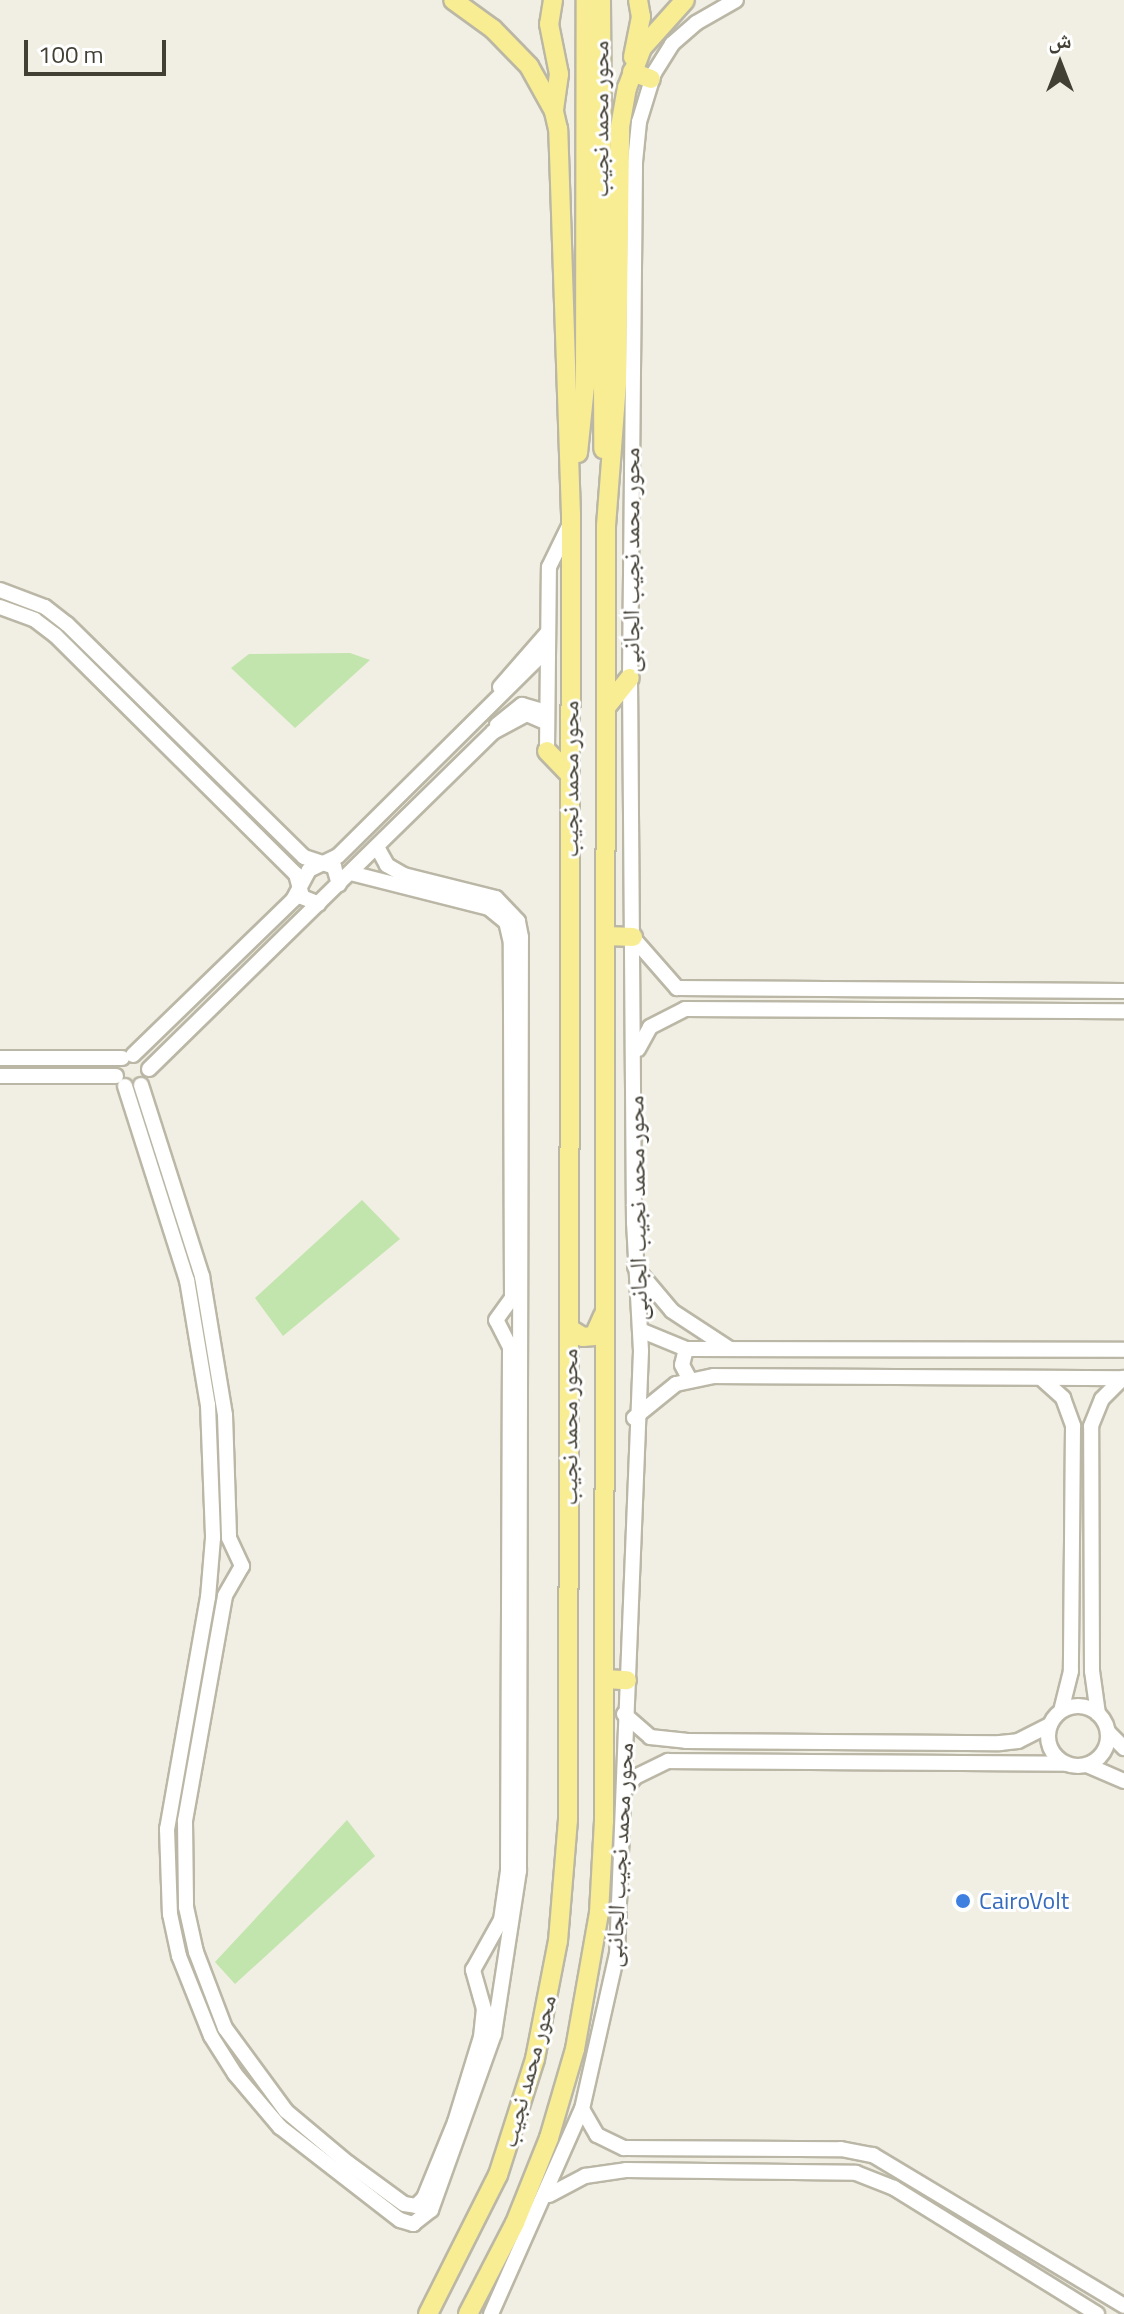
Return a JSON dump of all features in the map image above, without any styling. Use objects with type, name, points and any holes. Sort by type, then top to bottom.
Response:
[{"type":"main road","name":"محور محمد نجيب","points":[[428,2314],[498,2175],[531,2072],[552,1981],[568,1820],[571,520],[566,283],[554,111],[512,47],[453,0]]},
{"type":"main road","points":[[553,0],[549,24],[559,74],[554,111]]},
{"type":"main road","name":"محور محمد نجيب","points":[[468,2314],[515,2223],[563,2094],[593,1959],[602,1867],[606,1395],[606,526],[592,89],[586,0]]},
{"type":"main road","name":"محور محمد نجيب","points":[[571,520],[585,386],[592,89],[601,0]]},
{"type":"main road","points":[[638,0],[641,17],[632,72],[651,79]]},
{"type":"main road","name":"محور محمد نجيب","points":[[606,526],[617,384],[620,127],[632,72],[642,48],[685,0]]},
{"type":"main road","points":[[607,706],[630,678]]},
{"type":"main road","points":[[547,751],[570,775]]},
{"type":"main road","points":[[607,936],[633,937]]},
{"type":"main road","points":[[570,1329],[583,1337],[594,1336],[606,1305]]},
{"type":"main road","points":[[569,1411],[572,1394],[584,1384],[606,1395]]},
{"type":"main road","points":[[605,1679],[627,1680]]},
{"type":"main road","points":[[515,2223],[532,2232]]},
{"type":"street","points":[[651,79],[672,44],[736,0]]},
{"type":"street","name":"محور محمد نجيب الجانبى","points":[[491,2314],[532,2232],[582,2109],[617,1954],[634,1419],[640,1330],[635,1267],[630,678],[635,162],[651,79]]},
{"type":"street","points":[[547,751],[549,565],[571,520]]},
{"type":"street","points":[[0,590],[45,607],[67,624],[304,857],[324,861],[334,867],[339,884]]},
{"type":"street","points":[[0,607],[35,620],[55,635],[296,874],[307,901],[319,904]]},
{"type":"street","points":[[515,1738],[503,1906],[473,1970],[484,2009],[481,2037],[455,2122],[424,2198],[410,2207],[286,2111],[225,2028],[196,1952],[186,1907],[185,1821],[228,1587],[242,1566],[232,1545],[225,1415],[202,1276],[141,1085],[149,1069],[479,747],[492,717],[548,632]]},
{"type":"street","points":[[492,717],[547,649]]},
{"type":"street","points":[[351,873],[489,908],[506,922],[511,943],[522,1309],[516,1494],[515,1738],[519,1871],[494,2034],[431,2210],[421,2221],[406,2223],[290,2137],[253,2095],[211,2036],[179,1956],[170,1914],[167,1829],[210,1578],[208,1405],[198,1328],[174,1232],[121,1081],[128,1056],[293,900],[299,884],[324,861],[342,852],[463,731],[522,705],[547,718]]},
{"type":"street","points":[[463,731],[479,747]]},
{"type":"street","points":[[377,847],[392,869],[496,898],[518,921],[512,1298],[496,1320],[510,1347],[516,1494]]},
{"type":"street","points":[[633,937],[655,969],[677,988],[1124,991]]},
{"type":"street","points":[[677,988],[673,1000],[678,1011]]},
{"type":"street","points":[[1013,991],[1013,1010]]},
{"type":"street","points":[[635,1057],[650,1027],[678,1011],[1124,1011]]},
{"type":"street","points":[[0,1058],[128,1056],[149,1069]]},
{"type":"street","points":[[0,1076],[121,1081],[141,1085]]},
{"type":"street","points":[[635,1267],[683,1321],[734,1351]]},
{"type":"street","points":[[505,1306],[522,1309]]},
{"type":"street","points":[[640,1330],[686,1349],[734,1351],[1124,1350]]},
{"type":"street","points":[[505,1336],[522,1333]]},
{"type":"street","points":[[686,1349],[682,1365],[690,1380]]},
{"type":"street","points":[[861,1350],[861,1377]]},
{"type":"street","points":[[624,1714],[650,1737],[686,1741],[1000,1743],[1026,1738],[1050,1725],[1061,1711],[1071,1671],[1073,1426],[1063,1398],[1041,1378]]},
{"type":"street","points":[[634,1419],[666,1389],[690,1380],[1124,1378]]},
{"type":"street","points":[[1124,1378],[1102,1399],[1091,1426],[1092,1671],[1098,1714],[1108,1732],[1124,1748]]},
{"type":"street","points":[[212,1548],[232,1545]]},
{"type":"street","points":[[210,1578],[228,1587]]},
{"type":"street","points":[[1061,1711],[1080,1706],[1098,1714]]},
{"type":"street","points":[[1050,1725],[1052,1752],[1066,1764]]},
{"type":"street","points":[[1087,1765],[1103,1752],[1108,1732]]},
{"type":"street","points":[[624,1791],[635,1777],[668,1761],[1066,1764],[1087,1765],[1124,1781]]},
{"type":"street","points":[[582,2109],[597,2135],[624,2148],[841,2149],[873,2155],[1124,2306]]},
{"type":"street","points":[[548,2195],[585,2176],[626,2170],[856,2173],[894,2188],[1077,2307],[1097,2314]]},
{"type":"green space","points":[[350,653],[370,660],[295,728],[231,668],[249,654]]},
{"type":"green space","points":[[362,1200],[400,1239],[283,1336],[255,1298]]},
{"type":"green space","points":[[347,1820],[375,1856],[235,1984],[215,1962]]},
{"type":"place","name":"CairoVolt","points":[[963,1901]]}]
